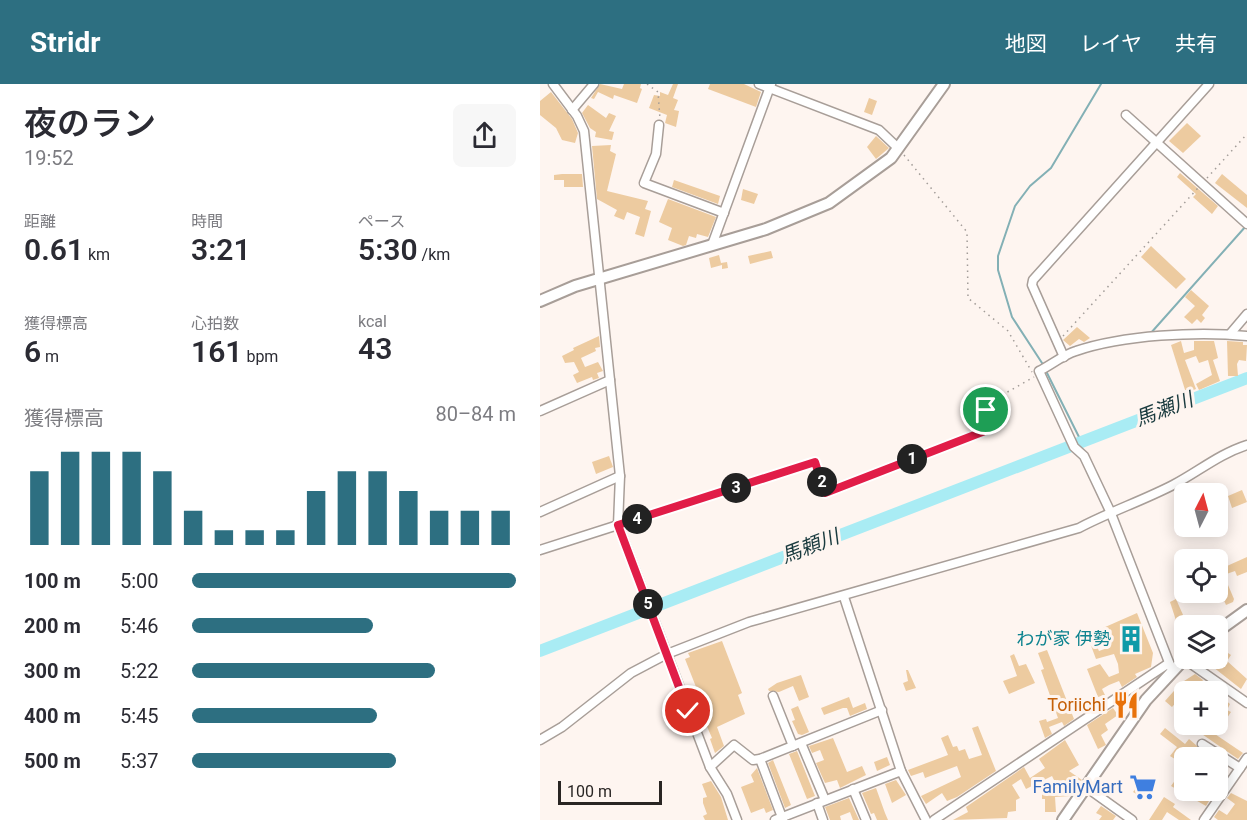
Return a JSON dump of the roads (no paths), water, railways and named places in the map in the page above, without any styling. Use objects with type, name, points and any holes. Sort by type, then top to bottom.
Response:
[{"type":"street","points":[[553,84],[573,110],[584,131],[620,476],[618,525],[710,767],[727,794],[737,820]]},
{"type":"street","points":[[573,110],[594,84]]},
{"type":"street","points":[[759,84],[770,86],[879,130],[898,148]]},
{"type":"street","points":[[540,301],[600,278],[773,227],[829,203],[891,158],[944,84]]},
{"type":"street","points":[[1064,357],[1032,285],[1033,280],[1209,84]]},
{"type":"street","points":[[712,245],[770,86]]},
{"type":"street","points":[[1126,116],[1247,224]]},
{"type":"street","points":[[659,125],[656,154],[644,183],[724,213]]},
{"type":"street","points":[[1230,334],[1247,314]]},
{"type":"street","points":[[1171,667],[1110,511],[1084,456],[1074,447],[1039,371],[1075,351],[1121,342],[1211,332],[1247,336]]},
{"type":"street","points":[[540,411],[610,380]]},
{"type":"street","points":[[540,740],[562,727],[631,673],[667,654],[749,622],[844,597],[1079,528],[1110,511],[1173,485],[1214,459],[1247,445]]},
{"type":"street","points":[[540,512],[620,476]]},
{"type":"street","points":[[540,550],[618,525]]},
{"type":"street","points":[[844,597],[901,771],[926,820]]},
{"type":"street","points":[[1228,624],[1247,610]]},
{"type":"street","points":[[934,820],[1174,665]]},
{"type":"street","points":[[1063,820],[1171,667]]},
{"type":"street","points":[[1198,669],[1247,703]]},
{"type":"street","points":[[773,696],[797,744],[821,802],[823,820]]},
{"type":"street","points":[[710,767],[734,745],[753,760],[760,759],[882,710]]},
{"type":"street","points":[[1202,744],[1245,763],[1205,820]]},
{"type":"street","points":[[760,759],[780,819],[901,771]]},
{"type":"street","points":[[1086,787],[1132,820]]},
{"type":"street","points":[[853,789],[866,820]]},
{"type":"waterway","points":[[1044,366],[1012,317],[998,270],[998,256],[1015,206],[1030,186],[1051,168],[1101,84]]},
{"type":"waterway","points":[[1150,334],[1246,226]]},
{"type":"waterway","points":[[1046,371],[1081,441]]},
{"type":"waterway","name":"馬頼川","points":[[540,651],[1247,378]]},
{"type":"place","name":"わが家 伊勢","points":[[1131,639]]},
{"type":"place","name":"Toriichi","points":[[1126,705]]},
{"type":"place","name":"FamilyMart","points":[[1143,787]]},
{"type":"water label","name":"馬瀬川","points":[[1164,409]]}]
